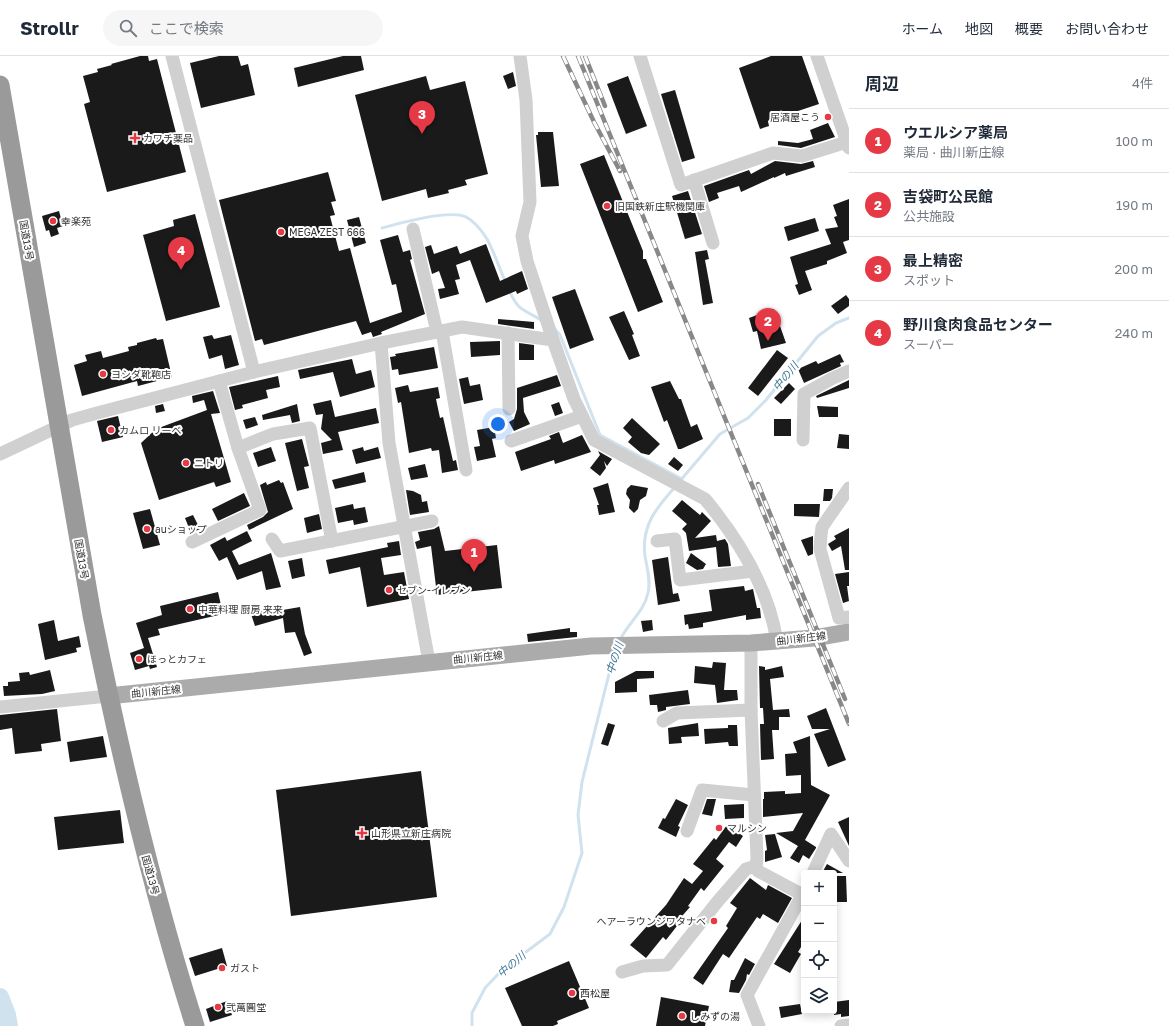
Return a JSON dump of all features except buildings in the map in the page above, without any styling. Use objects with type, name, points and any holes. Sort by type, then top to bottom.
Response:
[{"type":"highway","name":"国道13号","points":[[0,85],[59,426],[108,696],[140,836],[167,934],[195,1026]]},
{"type":"main road","name":"曲川新庄線","points":[[108,696],[591,646],[624,644],[777,642],[849,632]]},
{"type":"street","points":[[172,56],[254,372]]},
{"type":"street","points":[[520,56],[526,100],[530,202],[522,236],[527,260],[553,340],[582,416],[594,440],[684,487],[705,500],[719,515],[754,571],[774,621],[777,642]]},
{"type":"street","points":[[640,56],[681,186],[694,180],[773,153],[802,156],[848,145],[817,56]]},
{"type":"street","points":[[694,180],[713,243]]},
{"type":"street","points":[[413,229],[440,332],[466,470]]},
{"type":"street","points":[[0,454],[72,420],[254,372],[381,343],[462,327],[553,340]]},
{"type":"street","points":[[508,333],[509,409]]},
{"type":"street","points":[[381,343],[389,443],[429,662]]},
{"type":"street","points":[[803,440],[804,394],[849,371]]},
{"type":"street","points":[[192,542],[260,510],[238,448],[220,381]]},
{"type":"street","points":[[511,441],[582,416]]},
{"type":"street","points":[[238,448],[273,434],[310,428],[332,541]]},
{"type":"street","points":[[849,488],[822,527],[820,549],[839,618],[849,617]]},
{"type":"street","points":[[272,539],[280,551],[432,521]]},
{"type":"street","points":[[657,541],[675,539],[680,580],[754,571]]},
{"type":"street","points":[[751,643],[751,710],[757,858],[756,866],[758,871],[801,892]]},
{"type":"street","points":[[0,707],[108,696]]},
{"type":"street","points":[[663,721],[677,713],[751,710]]},
{"type":"street","points":[[687,831],[702,790],[754,795]]},
{"type":"street","points":[[814,870],[831,834],[849,861]]},
{"type":"street","points":[[622,972],[643,966],[667,964],[746,869],[756,866]]},
{"type":"street","points":[[759,1026],[748,996],[801,897]]},
{"type":"street","points":[[841,1026],[849,1025]]},
{"type":"waterway","points":[[382,228],[412,220],[437,216],[459,215],[466,217],[478,226],[487,239],[505,281]]},
{"type":"waterway","points":[[509,290],[512,297],[522,309],[541,320]]},
{"type":"waterway","name":"中の川","points":[[679,482],[720,434],[748,418],[766,400],[818,336],[836,323],[849,318]]},
{"type":"waterway","points":[[554,328],[560,335],[600,435],[682,479]]},
{"type":"waterway","name":"中の川","points":[[620,640],[643,606],[648,593],[649,579],[644,545],[648,526],[656,510],[676,486]]},
{"type":"waterway","name":"中の川","points":[[472,1026],[472,1013],[485,988],[503,969],[550,934],[564,907],[582,853],[578,815],[582,782],[615,650]]},
{"type":"waterway","points":[[0,997],[7,1015],[9,1026]]},
{"type":"railway","points":[[563,56],[594,122],[620,171]]},
{"type":"railway","points":[[578,56],[849,724]]},
{"type":"railway","points":[[585,56],[605,106]]},
{"type":"railway","points":[[758,484],[845,699]]},
{"type":"place","name":"居酒屋こう","points":[[828,117]]},
{"type":"place","name":"最上精密","points":[[422,134]]},
{"type":"place","name":"カワチ薬品","points":[[135,138]]},
{"type":"place","name":"旧国鉄新庄駅機関庫","points":[[607,206]]},
{"type":"place","name":"幸楽苑","points":[[53,221]]},
{"type":"place","name":"MEGA ZEST 666","points":[[281,232]]},
{"type":"place","name":"野川食肉食品センター","points":[[181,270]]},
{"type":"place","name":"吉袋町公民館","points":[[768,341]]},
{"type":"place","name":"ヨシダ靴鞄店","points":[[103,374]]},
{"type":"place","name":"カムロ リーベ","points":[[111,430]]},
{"type":"place","name":"ニトリ","points":[[186,463]]},
{"type":"place","name":"auショップ","points":[[147,529]]},
{"type":"place","name":"ウエルシア薬局","points":[[474,572]]},
{"type":"place","name":"セブン-イレブン","points":[[389,590]]},
{"type":"place","name":"中華料理 厨房 来来","points":[[190,609]]},
{"type":"place","name":"ほっとカフェ","points":[[139,659]]},
{"type":"place","name":"マルシン","points":[[719,828]]},
{"type":"place","name":"山形県立新庄病院","points":[[362,833]]},
{"type":"place","name":"ヘアーラウンジワタナベ","points":[[714,921]]},
{"type":"place","name":"ガスト","points":[[222,968]]},
{"type":"place","name":"西松屋","points":[[572,993]]},
{"type":"place","name":"弐萬圓堂","points":[[218,1007]]},
{"type":"place","name":"しみずの湯","points":[[682,1016]]}]
